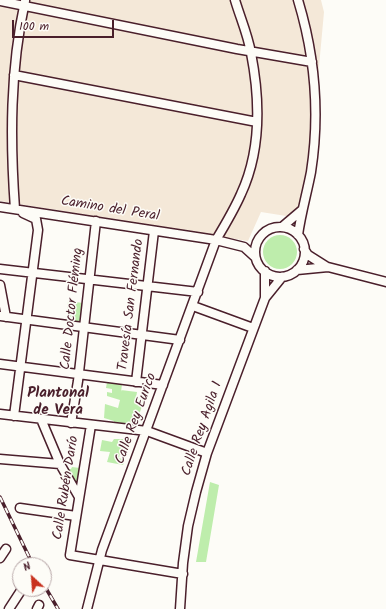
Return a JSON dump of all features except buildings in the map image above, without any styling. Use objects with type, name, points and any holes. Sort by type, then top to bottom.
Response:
[{"type":"street","name":"Calle Rey Eurico","points":[[87,609],[99,560],[216,240],[242,193],[251,164],[258,104],[251,51],[235,0]]},
{"type":"street","points":[[298,0],[315,82],[315,138],[298,235]]},
{"type":"street","points":[[0,1],[24,2],[251,51],[312,62]]},
{"type":"street","points":[[14,416],[38,224],[36,219],[24,214],[18,209],[11,156],[14,75],[19,28],[24,2]]},
{"type":"street","points":[[14,75],[257,122]]},
{"type":"street","name":"Camino del Peral","points":[[0,207],[216,240],[240,246]]},
{"type":"street","points":[[240,246],[259,238],[267,231],[282,227],[302,210]]},
{"type":"street","name":"Calle Doctor Fléming","points":[[71,423],[79,374],[96,221]]},
{"type":"street","points":[[282,227],[293,230],[298,235],[308,255],[328,267],[386,282]]},
{"type":"street","name":"Travesía San Fernando","points":[[136,382],[154,231]]},
{"type":"street","points":[[259,238],[255,247],[255,257],[259,266],[274,276],[282,277],[297,270],[328,267]]},
{"type":"street","points":[[240,246],[255,257]]},
{"type":"street","points":[[297,270],[304,256],[304,249]]},
{"type":"street","points":[[0,269],[198,292]]},
{"type":"street","name":"Calle Rey Agila I","points":[[265,271],[265,298]]},
{"type":"street","name":"Calle Rey Agila I","points":[[180,609],[188,526],[207,453],[265,298],[282,277]]},
{"type":"street","points":[[0,285],[3,317],[180,340]]},
{"type":"street","points":[[193,306],[253,328]]},
{"type":"street","points":[[0,364],[163,385]]},
{"type":"street","points":[[0,414],[146,432],[207,453]]},
{"type":"street","points":[[41,419],[60,464],[79,497]]},
{"type":"street","name":"Calle Rubén Darío","points":[[91,425],[70,555],[99,560]]},
{"type":"street","points":[[0,459],[60,464]]},
{"type":"street","points":[[20,508],[76,516]]},
{"type":"street","points":[[0,558],[6,549]]},
{"type":"street","points":[[99,560],[183,574]]},
{"type":"street","points":[[8,609],[16,597]]},
{"type":"shaded area","points":[[0,0],[321,0],[324,12],[305,219],[261,212],[248,241],[0,201]]},
{"type":"green space","points":[[283,235],[290,237],[295,242],[297,252],[295,262],[290,267],[277,269],[270,267],[265,262],[263,249],[265,242],[270,237]]},
{"type":"green space","points":[[68,301],[83,303],[81,324],[71,322],[71,317],[67,316]]},
{"type":"green space","points":[[107,382],[122,384],[121,390],[137,392],[136,398],[144,400],[135,427],[114,425],[114,421],[104,418],[105,404],[118,408],[120,400],[107,396],[107,392],[112,393],[112,389],[106,388]]},
{"type":"green space","points":[[114,439],[123,439],[119,458],[125,460],[123,465],[107,462],[110,452],[100,451],[102,440],[112,442]]},
{"type":"green space","points":[[72,467],[80,468],[76,487],[66,469],[71,469]]},
{"type":"green space","points":[[210,482],[219,485],[206,562],[196,562]]},
{"type":"railway","points":[[0,497],[29,557]]},
{"type":"railway","points":[[51,597],[58,609]]},
{"type":"district","name":"Plantonal de Vera","points":[[58,402]]}]
